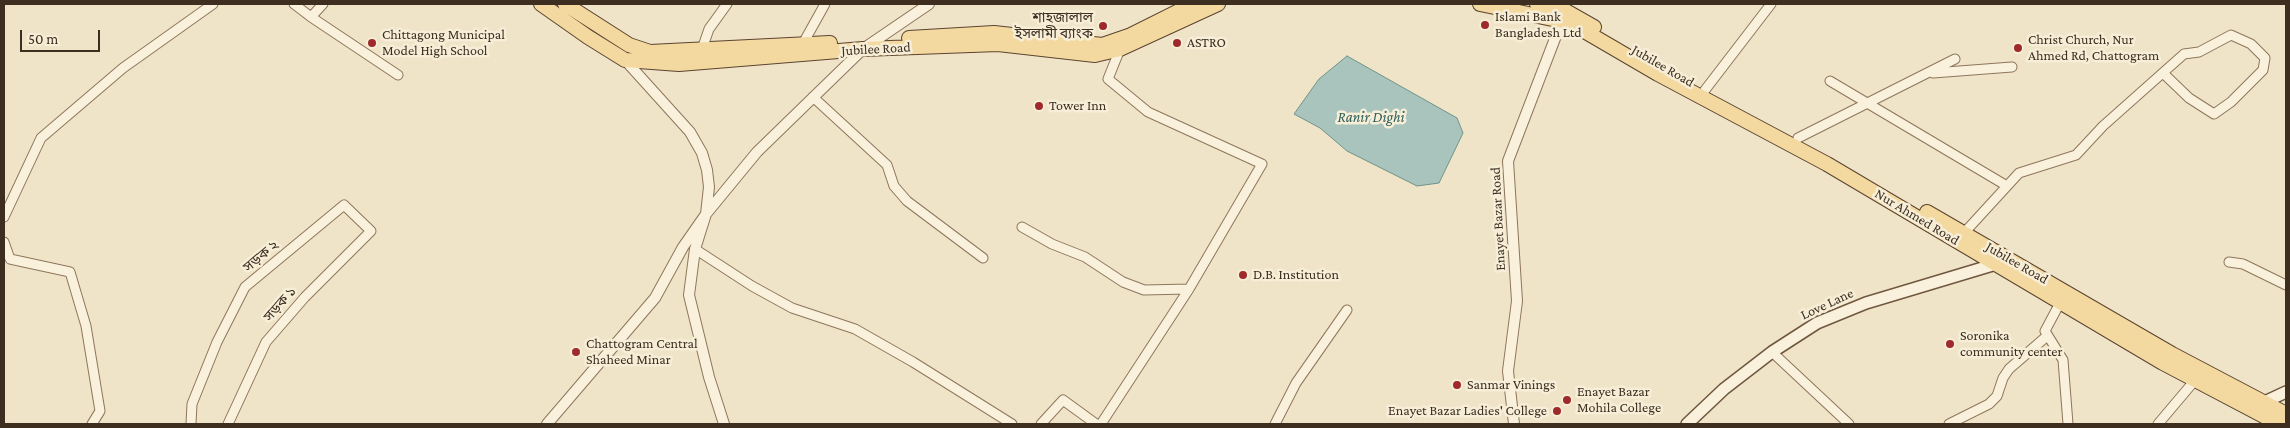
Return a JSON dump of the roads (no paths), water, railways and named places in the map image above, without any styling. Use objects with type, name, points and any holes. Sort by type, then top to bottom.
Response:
[{"type":"main road","name":"Jubilee Road","points":[[541,4],[625,60],[679,64],[701,56],[800,50],[998,44],[1094,55],[1120,50],[1218,4]]},
{"type":"main road","points":[[565,4],[629,45],[650,52],[701,56]]},
{"type":"main road","points":[[800,50],[876,40],[994,33],[1102,45],[1131,35],[1193,4]]},
{"type":"main road","name":"Jubilee Road","points":[[1480,4],[1561,13],[1798,138],[1964,233],[1998,259],[2172,354],[2257,406],[2286,414]]},
{"type":"main road","points":[[1537,4],[1561,13]]},
{"type":"main road","name":"Nur Ahmed Road","points":[[1561,13],[1586,32],[1658,74],[1827,164],[1998,259],[2061,301],[2163,363],[2196,380],[2257,406],[2279,424]]},
{"type":"main road","name":"Love Lane","points":[[1686,424],[1724,389],[1772,352],[1817,323],[1866,303],[1998,259]]},
{"type":"main road","points":[[2257,406],[2286,392]]},
{"type":"street","points":[[4,217],[41,138],[123,68],[213,4]]},
{"type":"street","points":[[294,4],[398,75]]},
{"type":"street","points":[[311,17],[323,4]]},
{"type":"street","points":[[701,56],[709,29],[727,4]]},
{"type":"street","points":[[800,50],[825,4]]},
{"type":"street","points":[[547,424],[655,298],[683,247],[706,214],[757,152],[863,49],[929,4]]},
{"type":"street","points":[[1705,90],[1771,4]]},
{"type":"street","name":"Enayet Bazar Road","points":[[1514,424],[1508,371],[1516,302],[1508,161],[1561,13]]},
{"type":"street","points":[[1964,233],[2019,173],[2076,154],[2103,126],[2184,54],[2199,52],[2231,35],[2251,44],[2265,58],[2263,70],[2231,102],[2214,114],[2189,98],[2163,73]]},
{"type":"street","points":[[1101,424],[1189,289],[1262,164],[1148,112],[1108,80],[1120,50]]},
{"type":"street","points":[[1798,138],[1955,59]]},
{"type":"street","points":[[625,60],[690,132],[702,153],[707,170],[709,186],[706,214],[695,249],[689,295],[709,377],[724,424]]},
{"type":"street","points":[[1927,73],[2012,67]]},
{"type":"street","points":[[1830,81],[2007,186]]},
{"type":"street","points":[[813,97],[887,164],[894,186],[908,201],[983,258]]},
{"type":"street","name":"সড়ক ২","points":[[191,424],[192,404],[217,342],[244,288],[344,205],[360,222]]},
{"type":"street","name":"সড়ক ১","points":[[228,424],[266,342],[305,296],[371,232],[360,222]]},
{"type":"street","points":[[1022,227],[1052,244],[1084,257],[1123,282],[1144,290],[1189,289]]},
{"type":"street","points":[[4,242],[10,259],[70,272],[86,326],[100,410],[92,424]]},
{"type":"street","points":[[695,249],[752,286],[792,308],[855,329],[913,362],[1012,424]]},
{"type":"street","points":[[2229,262],[2243,264],[2286,285]]},
{"type":"street","points":[[2061,301],[2045,332],[2063,360],[2068,424]]},
{"type":"street","points":[[1275,424],[1296,383],[1347,310]]},
{"type":"street","points":[[1949,424],[1989,404],[1997,396],[2003,378],[2009,369],[2047,336]]},
{"type":"street","points":[[1772,352],[1849,424]]},
{"type":"street","points":[[2158,424],[2196,380]]},
{"type":"street","points":[[1041,424],[1063,400],[1096,424]]},
{"type":"water","name":"Ranir Dighi","points":[[1347,56],[1457,118],[1463,133],[1439,183],[1417,186],[1347,151],[1320,128],[1294,114],[1319,79]]},
{"type":"place","name":"Islami Bank Bangladesh Ltd","points":[[1485,25]]},
{"type":"place","name":"শাহজালাল ইসলামী ব্যাংক","points":[[1103,26]]},
{"type":"place","name":"Chittagong Municipal Model High School","points":[[372,43]]},
{"type":"place","name":"ASTRO","points":[[1177,43]]},
{"type":"place","name":"Christ Church, Nur Ahmed Rd, Chattogram","points":[[2018,48]]},
{"type":"place","name":"Tower Inn","points":[[1039,106]]},
{"type":"place","name":"D.B. Institution","points":[[1243,275]]},
{"type":"place","name":"Soronika community center","points":[[1950,344]]},
{"type":"place","name":"Chattogram Central Shaheed Minar","points":[[576,352]]},
{"type":"place","name":"Sanmar Vinings","points":[[1457,385]]},
{"type":"place","name":"Enayet Bazar Mohila College","points":[[1567,400]]},
{"type":"place","name":"Enayet Bazar Ladies' College","points":[[1557,411]]}]
